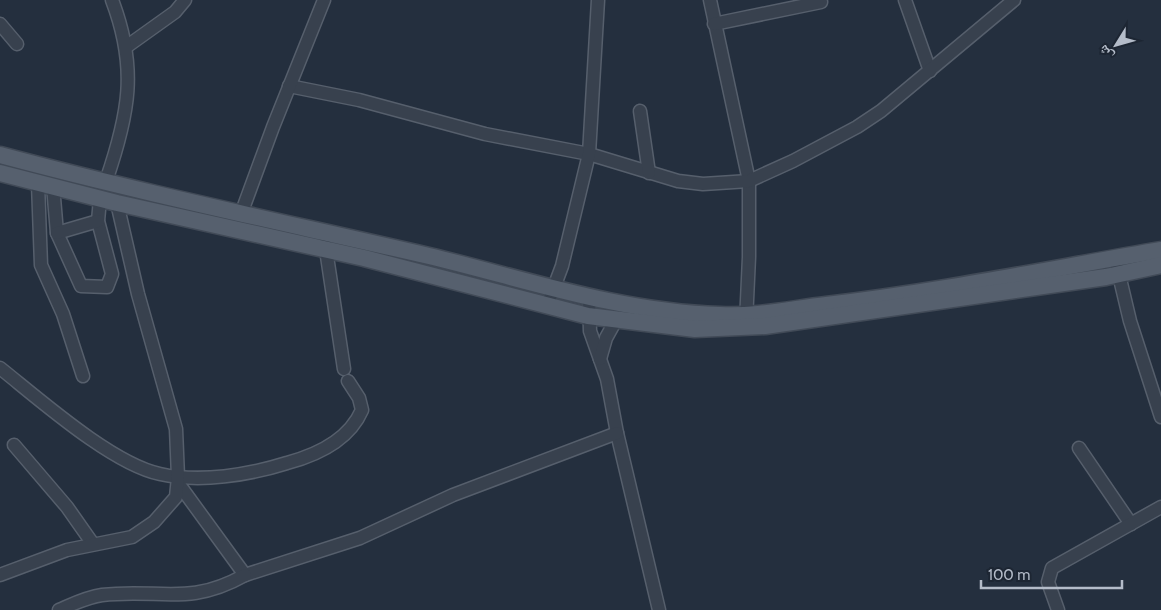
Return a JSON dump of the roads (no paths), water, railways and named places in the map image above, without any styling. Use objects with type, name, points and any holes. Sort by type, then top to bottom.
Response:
[{"type":"main road","points":[[0,155],[241,214],[325,241],[547,306],[588,316],[696,329],[906,294],[1117,266],[1161,266]]},
{"type":"main road","points":[[0,173],[117,203],[456,263],[589,298],[641,308],[704,314],[746,321]]},
{"type":"main road","points":[[1117,266],[1161,250]]},
{"type":"street","points":[[106,181],[127,113],[129,87],[126,47],[112,0]]},
{"type":"street","points":[[126,47],[175,12],[185,0]]},
{"type":"street","points":[[241,214],[289,86],[324,0]]},
{"type":"street","points":[[547,306],[562,266],[588,154],[598,0]]},
{"type":"street","points":[[710,0],[749,181],[746,321]]},
{"type":"street","points":[[905,0],[930,71]]},
{"type":"street","points":[[289,86],[359,100],[467,130],[588,154],[678,181],[703,184],[749,181],[793,161],[857,127],[881,111],[1014,0]]},
{"type":"street","points":[[714,24],[823,1]]},
{"type":"street","points":[[0,24],[16,44]]},
{"type":"street","points":[[640,111],[649,173]]},
{"type":"street","points":[[46,185],[57,233],[82,286],[107,287],[112,274],[98,221],[100,198]]},
{"type":"street","points":[[46,185],[41,265],[63,314],[83,376]]},
{"type":"street","points":[[0,573],[67,550],[119,540],[143,530],[166,511],[176,497],[178,480],[176,429],[173,410],[138,294],[117,203]]},
{"type":"street","points":[[57,233],[98,221]]},
{"type":"street","points":[[0,368],[51,409],[122,459],[178,480],[275,467],[312,456],[325,449],[350,429],[362,410],[359,398],[346,375],[325,241]]},
{"type":"street","points":[[1117,266],[1130,321],[1161,417]]},
{"type":"street","points":[[589,298],[588,316],[590,331],[609,388],[617,433],[659,610]]},
{"type":"street","points":[[600,359],[606,338],[616,320]]},
{"type":"street","points":[[59,610],[80,601],[103,595],[197,594],[212,590],[245,575],[360,538],[453,495],[617,433]]},
{"type":"street","points":[[14,445],[46,482],[93,544]]},
{"type":"street","points":[[1079,448],[1131,524]]},
{"type":"street","points":[[178,480],[245,575]]},
{"type":"street","points":[[1058,610],[1048,582],[1052,568],[1161,507]]}]
